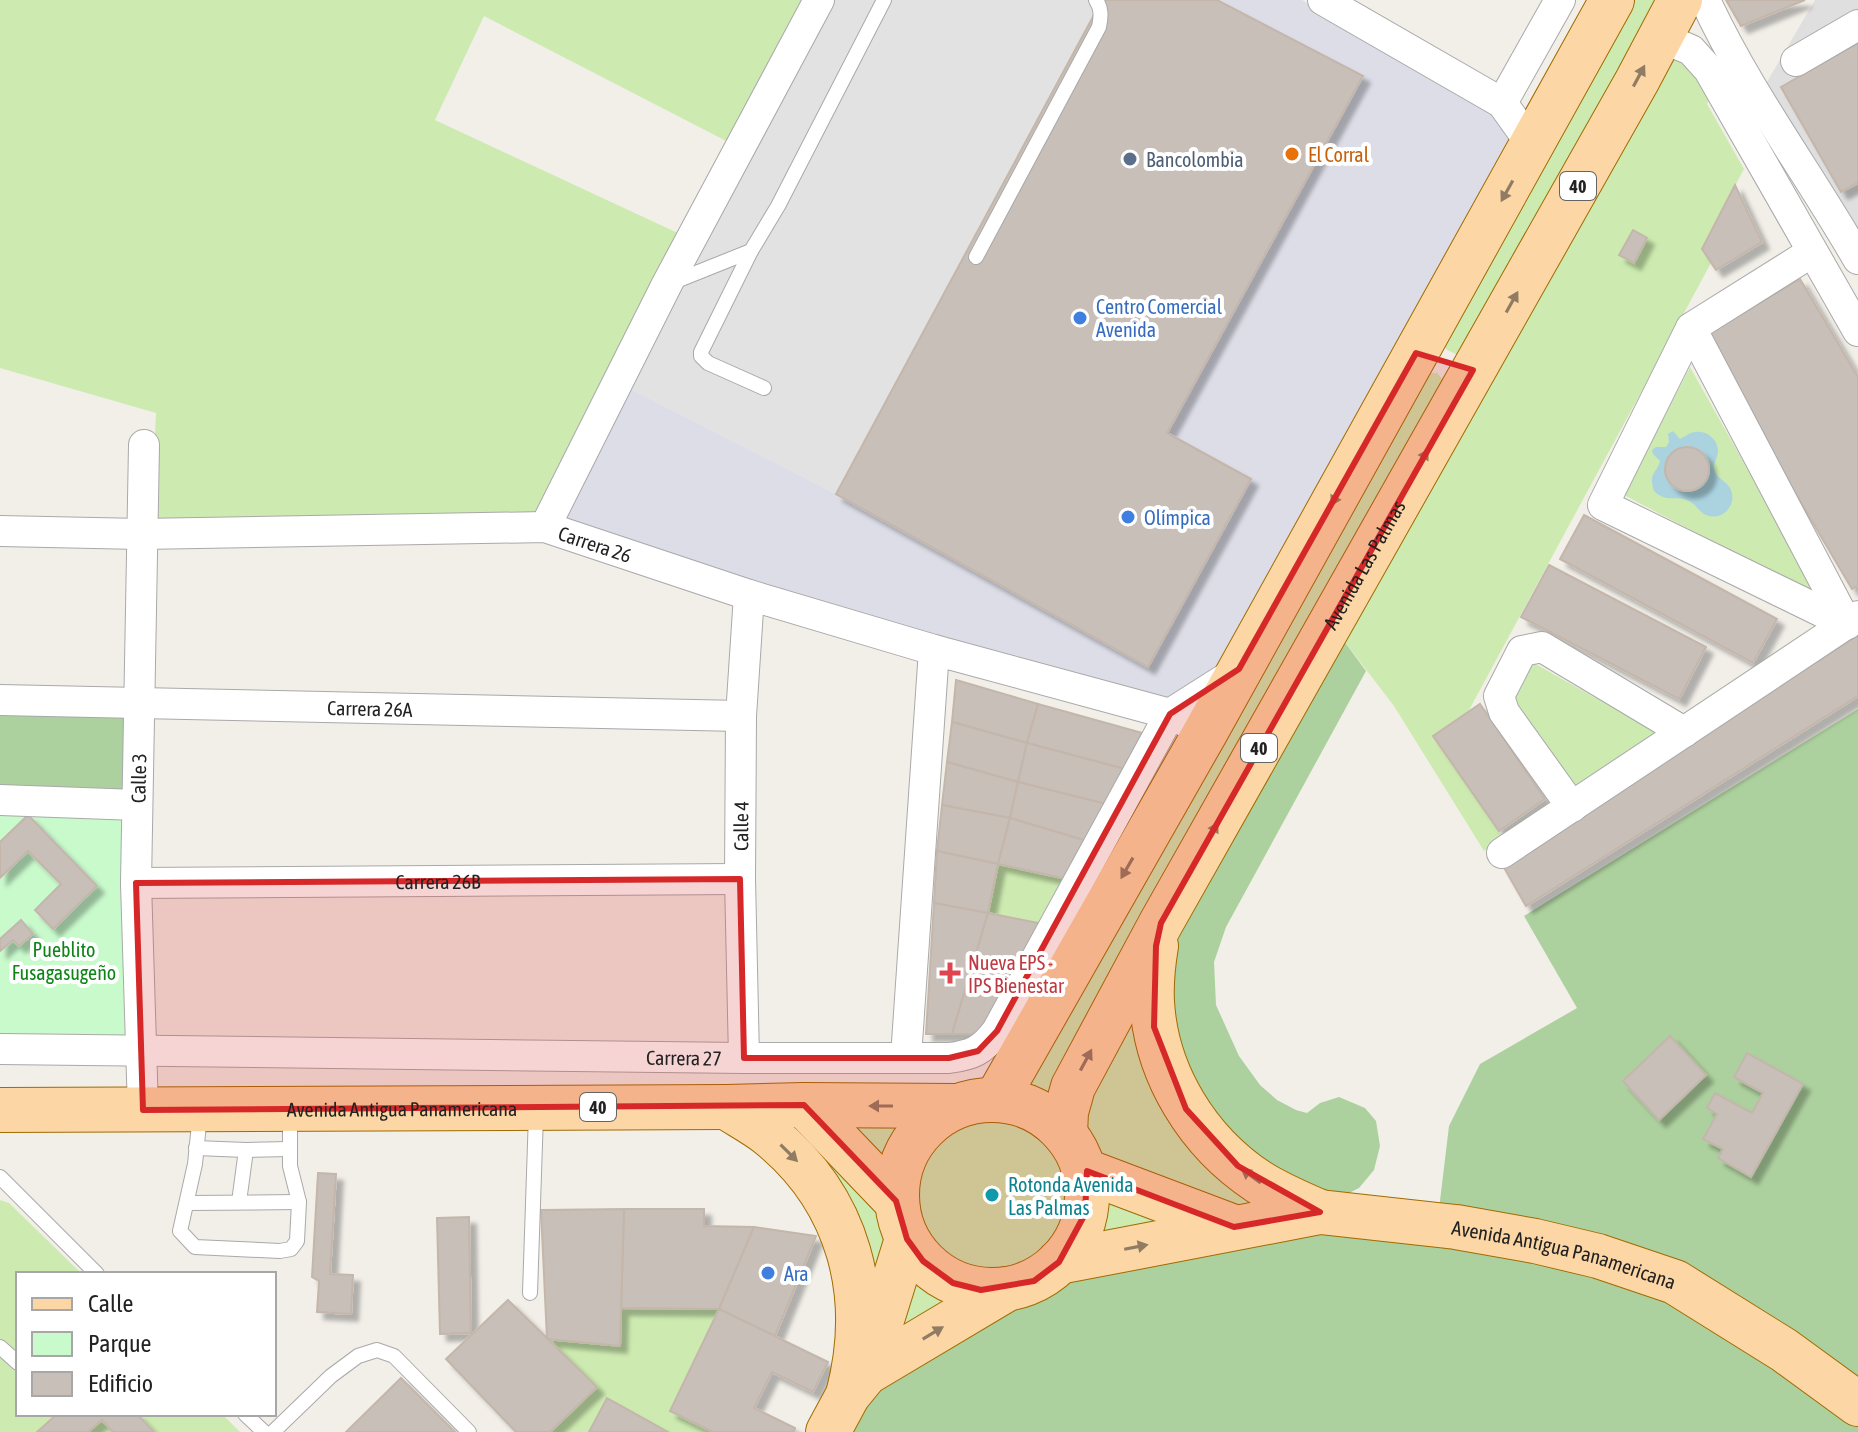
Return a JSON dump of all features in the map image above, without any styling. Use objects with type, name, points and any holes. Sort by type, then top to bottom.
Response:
[{"type":"main road","points":[[847,1400],[902,1220],[899,1176],[909,1148],[932,1121],[977,1103],[1188,723],[1239,669],[1612,0]]},
{"type":"main road","name":"Avenida Las Palmas","points":[[1074,1152],[1066,1112],[1073,1087],[1161,923],[1670,18]]},
{"type":"main road","points":[[1416,353],[1473,370]]},
{"type":"main road","points":[[1161,923],[1152,983],[1154,1027],[1165,1068],[1180,1098],[1202,1131],[1223,1154],[1271,1190],[1320,1212]]},
{"type":"main road","name":"Avenida Antigua Panamericana","points":[[0,1110],[143,1110],[198,1129],[290,1129],[536,1107],[977,1103]]},
{"type":"main road","name":"40","points":[[804,1105],[902,1220],[923,1261],[933,1271],[953,1283],[981,1290],[1007,1289],[1034,1281],[1059,1262],[1075,1241],[1085,1214],[1087,1193],[1074,1152],[1048,1118],[1019,1104],[977,1103]]},
{"type":"main road","points":[[726,1107],[767,1133],[788,1151],[816,1186],[836,1219],[854,1272],[858,1299],[858,1348],[847,1400]]},
{"type":"main road","name":"40","points":[[1074,1152],[1234,1227]]},
{"type":"main road","name":"Avenida Antigua Panamericana","points":[[1059,1262],[1320,1212],[1456,1227],[1535,1241],[1598,1256],[1675,1282],[1784,1350],[1858,1404]]},
{"type":"main road","points":[[847,1400],[1007,1289]]},
{"type":"street","points":[[545,527],[667,284],[819,0]]},
{"type":"street","points":[[1323,0],[1502,103],[1532,145]]},
{"type":"street","points":[[1502,103],[1560,0]]},
{"type":"street","points":[[1705,0],[1725,43],[1846,209],[1858,259]]},
{"type":"street","points":[[1670,18],[1691,50],[1709,70],[1858,331]]},
{"type":"street","points":[[1796,61],[1858,25]]},
{"type":"street","points":[[1502,103],[1553,105]]},
{"type":"street","points":[[1812,252],[1691,328],[1603,505],[1852,620]]},
{"type":"street","points":[[1691,328],[1852,620]]},
{"type":"street","name":"Calle 3","points":[[143,1110],[136,883],[144,445]]},
{"type":"street","name":"Carrera 26","points":[[0,531],[141,534],[545,527],[749,595],[1188,723]]},
{"type":"street","name":"Calle 4","points":[[744,1058],[740,879],[741,716],[749,595]]},
{"type":"street","points":[[1502,853],[1852,620]]},
{"type":"street","points":[[1572,807],[1504,712],[1499,696],[1522,651],[1542,647],[1684,732]]},
{"type":"street","points":[[906,1057],[934,650]]},
{"type":"street","name":"Carrera 26A","points":[[0,700],[741,716]]},
{"type":"street","name":"Carrera 27","points":[[0,1049],[744,1058],[964,1056],[978,1051],[997,1031],[1188,723]]},
{"type":"street","points":[[0,800],[137,805]]},
{"type":"street","name":"Carrera 26B","points":[[136,883],[740,879]]},
{"type":"lane","points":[[872,0],[872,22]]},
{"type":"lane","points":[[764,388],[708,363],[701,352],[884,0]]},
{"type":"lane","points":[[976,257],[1099,27],[1101,16],[1096,0]]},
{"type":"lane","points":[[667,284],[751,251]]},
{"type":"lane","points":[[530,1293],[536,1107]]},
{"type":"lane","points":[[198,1129],[246,1150],[290,1129],[290,1166],[299,1202],[297,1241],[291,1249],[280,1251],[195,1247],[180,1231],[195,1164],[198,1129]]},
{"type":"lane","points":[[239,1202],[246,1150]]},
{"type":"lane","points":[[0,1177],[95,1272]]},
{"type":"lane","points":[[187,1203],[299,1202]]},
{"type":"lane","points":[[0,1347],[16,1361]]},
{"type":"lane","points":[[273,1432],[331,1376],[358,1356],[377,1350],[394,1356],[469,1432]]},
{"type":"lane","points":[[247,1416],[264,1432]]},
{"type":"highlighted area","points":[[1416,353],[1473,370],[1161,923],[1156,946],[1154,1027],[1186,1109],[1238,1166],[1320,1212],[1234,1227],[1087,1171],[1085,1214],[1059,1262],[1034,1281],[981,1290],[953,1283],[923,1261],[907,1239],[896,1201],[804,1105],[143,1110],[136,883],[740,879],[744,1058],[949,1058],[978,1051],[997,1031],[1170,714],[1239,669]]},
{"type":"shaded area","points":[[830,0],[1102,0],[836,494],[627,387]]},
{"type":"shaded area","points":[[1217,0],[1302,0],[1504,115],[1518,139],[1229,655],[1177,696],[1147,698],[937,640],[558,522],[627,387],[836,494],[1148,667],[1251,480],[1167,433]]},
{"type":"shaded area","points":[[1815,0],[1858,0],[1858,240],[1764,87]]},
{"type":"green space","points":[[0,0],[808,0],[732,144],[484,16],[435,120],[682,235],[538,517],[151,523],[156,413],[0,368]]},
{"type":"green space","points":[[1631,0],[1663,0],[1458,355],[1447,350],[1444,346]]},
{"type":"green space","points":[[1670,54],[1687,60],[1711,94],[1707,104],[1744,169],[1702,249],[1711,263],[1468,712],[1434,736],[1503,838],[1484,851],[1394,706],[1341,637]]},
{"type":"green space","points":[[1690,367],[1820,598],[1624,495]]},
{"type":"green space","points":[[1428,373],[1437,373],[1444,381],[1051,1099],[1024,1089]]},
{"type":"green space","points":[[1341,637],[1366,671],[1226,927],[1214,962],[1216,1005],[1239,1056],[1260,1085],[1277,1100],[1296,1110],[1307,1113],[1320,1103],[1339,1097],[1365,1108],[1376,1121],[1380,1146],[1374,1170],[1359,1188],[1343,1196],[1325,1197],[1277,1174],[1202,1103],[1167,1003],[1176,929]]},
{"type":"green space","points":[[1532,662],[1661,735],[1575,789],[1509,701]]},
{"type":"green space","points":[[1858,709],[1858,1383],[1794,1336],[1439,1209],[1449,1126],[1480,1064],[1577,1008],[1524,916]]},
{"type":"green space","points":[[0,710],[128,713],[127,808],[0,804]]},
{"type":"green space","name":"Pueblito Fusagasugeño","points":[[0,804],[127,808],[130,1041],[0,1039]]},
{"type":"green space","points":[[998,864],[1067,879],[1043,924],[988,913]]},
{"type":"green space","points":[[1137,999],[1268,1206],[1235,1211],[1096,1158],[1081,1130],[1083,1104]]},
{"type":"green space","points":[[992,1116],[1022,1122],[1048,1139],[1065,1165],[1071,1195],[1065,1225],[1048,1251],[1022,1268],[992,1274],[962,1268],[936,1251],[919,1225],[913,1195],[919,1165],[936,1139],[962,1122]]},
{"type":"green space","points":[[798,1121],[883,1217],[890,1238],[873,1300],[788,1129]]},
{"type":"green space","points":[[841,1121],[909,1121],[893,1144],[885,1166]]},
{"type":"green space","points":[[1102,1194],[1175,1223],[1093,1240],[1101,1217]]},
{"type":"green space","points":[[0,1200],[9,1203],[80,1272],[16,1272],[16,1416],[224,1416],[240,1432],[0,1432]]},
{"type":"green space","points":[[1320,1228],[1511,1253],[1667,1297],[1858,1424],[1858,1432],[845,1432],[868,1394],[1015,1304],[1049,1291],[1066,1277]]},
{"type":"green space","points":[[912,1273],[931,1290],[956,1301],[892,1340]]},
{"type":"green space","points":[[621,1308],[719,1309],[670,1411],[713,1432],[668,1432],[608,1399],[589,1432],[550,1432],[597,1387],[547,1339],[619,1346]]},
{"type":"water","points":[[1673,431],[1680,439],[1701,432],[1716,442],[1718,451],[1714,469],[1732,493],[1731,504],[1725,513],[1709,516],[1689,501],[1664,497],[1654,491],[1652,477],[1660,461],[1652,450],[1666,447],[1668,434]],"holes":[[[1683,447],[1690,447],[1705,456],[1709,473],[1698,489],[1688,491],[1679,489],[1671,482],[1665,464],[1671,454]]]},
{"type":"building","name":"Centro Comercial Avenida","points":[[1102,0],[1217,0],[1363,76],[1167,433],[1251,479],[1148,667],[836,494]]},
{"type":"building","points":[[1726,0],[1805,0],[1741,26]]},
{"type":"building","points":[[1858,43],[1858,183],[1841,192],[1781,87]]},
{"type":"building","points":[[1735,185],[1762,242],[1716,270],[1702,249]]},
{"type":"building","points":[[1633,230],[1647,238],[1634,263],[1619,255]]},
{"type":"building","points":[[1800,279],[1858,377],[1858,586],[1852,589],[1703,337]]},
{"type":"building","points":[[1687,447],[1703,453],[1709,469],[1703,485],[1687,491],[1671,485],[1665,469],[1671,453]]},
{"type":"building","points":[[1584,515],[1777,619],[1753,663],[1560,559]]},
{"type":"building","points":[[1549,565],[1706,647],[1679,699],[1521,617]]},
{"type":"building","points":[[1858,635],[1858,696],[1526,906],[1502,864]]},
{"type":"building","points":[[956,680],[1038,704],[1027,743],[952,722]]},
{"type":"building","points":[[1038,704],[1142,733],[1125,769],[1027,743]]},
{"type":"building","points":[[1480,704],[1545,799],[1499,831],[1433,736]]},
{"type":"building","points":[[952,722],[1027,743],[1018,782],[947,762]]},
{"type":"building","points":[[1027,743],[1125,769],[1106,804],[1018,782]]},
{"type":"building","points":[[947,762],[1018,782],[1010,818],[942,805]]},
{"type":"building","points":[[1018,782],[1106,804],[1087,841],[1010,818]]},
{"type":"building","points":[[942,805],[1010,818],[998,864],[937,851]]},
{"type":"building","points":[[28,815],[97,886],[53,929],[35,910],[61,884],[28,851],[0,878],[0,842]]},
{"type":"building","points":[[1010,818],[1087,841],[1067,879],[998,864]]},
{"type":"building","points":[[937,851],[998,864],[988,913],[934,903]]},
{"type":"building","name":"Nueva EPS - IPS Bienestar","points":[[934,903],[988,913],[952,1034],[926,1034]]},
{"type":"building","points":[[988,913],[1043,924],[987,1028],[977,1034],[952,1034]]},
{"type":"building","points":[[21,920],[33,934],[19,946],[13,940],[0,951],[0,939]]},
{"type":"building","points":[[1670,1036],[1706,1075],[1659,1120],[1623,1081]]},
{"type":"building","points":[[1747,1053],[1803,1084],[1751,1177],[1718,1158],[1723,1149],[1703,1139],[1717,1114],[1707,1108],[1715,1093],[1752,1113],[1763,1093],[1734,1077]]},
{"type":"building","points":[[318,1173],[336,1174],[330,1274],[353,1275],[351,1314],[317,1312],[319,1281],[312,1277]]},
{"type":"building","points":[[624,1209],[704,1209],[704,1226],[754,1227],[719,1309],[621,1308]]},
{"type":"building","points":[[624,1209],[620,1346],[547,1339],[541,1210]]},
{"type":"building","points":[[469,1217],[471,1333],[440,1334],[437,1218]]},
{"type":"building","name":"Ara","points":[[754,1227],[816,1236],[775,1336],[719,1309]]},
{"type":"building","points":[[508,1300],[597,1387],[550,1432],[516,1432],[446,1359]]},
{"type":"building","points":[[719,1309],[828,1362],[813,1392],[772,1372],[754,1408],[795,1428],[794,1432],[713,1432],[670,1411]]},
{"type":"building","points":[[401,1378],[455,1432],[346,1432]]},
{"type":"building","points":[[607,1398],[668,1432],[589,1432]]},
{"type":"building","points":[[55,1416],[139,1416],[154,1432],[113,1432],[102,1420],[88,1432],[37,1432]]},
{"type":"place","name":"El Corral","points":[[1292,154]]},
{"type":"place","name":"Bancolombia","points":[[1130,159]]},
{"type":"place","name":"Centro Comercial Avenida","points":[[1080,318]]},
{"type":"place","name":"Olímpica","points":[[1128,517]]},
{"type":"place","name":"Nueva EPS - IPS Bienestar","points":[[950,973]]},
{"type":"place","name":"Rotonda Avenida Las Palmas","points":[[992,1195]]},
{"type":"place","name":"Ara","points":[[768,1273]]}]
